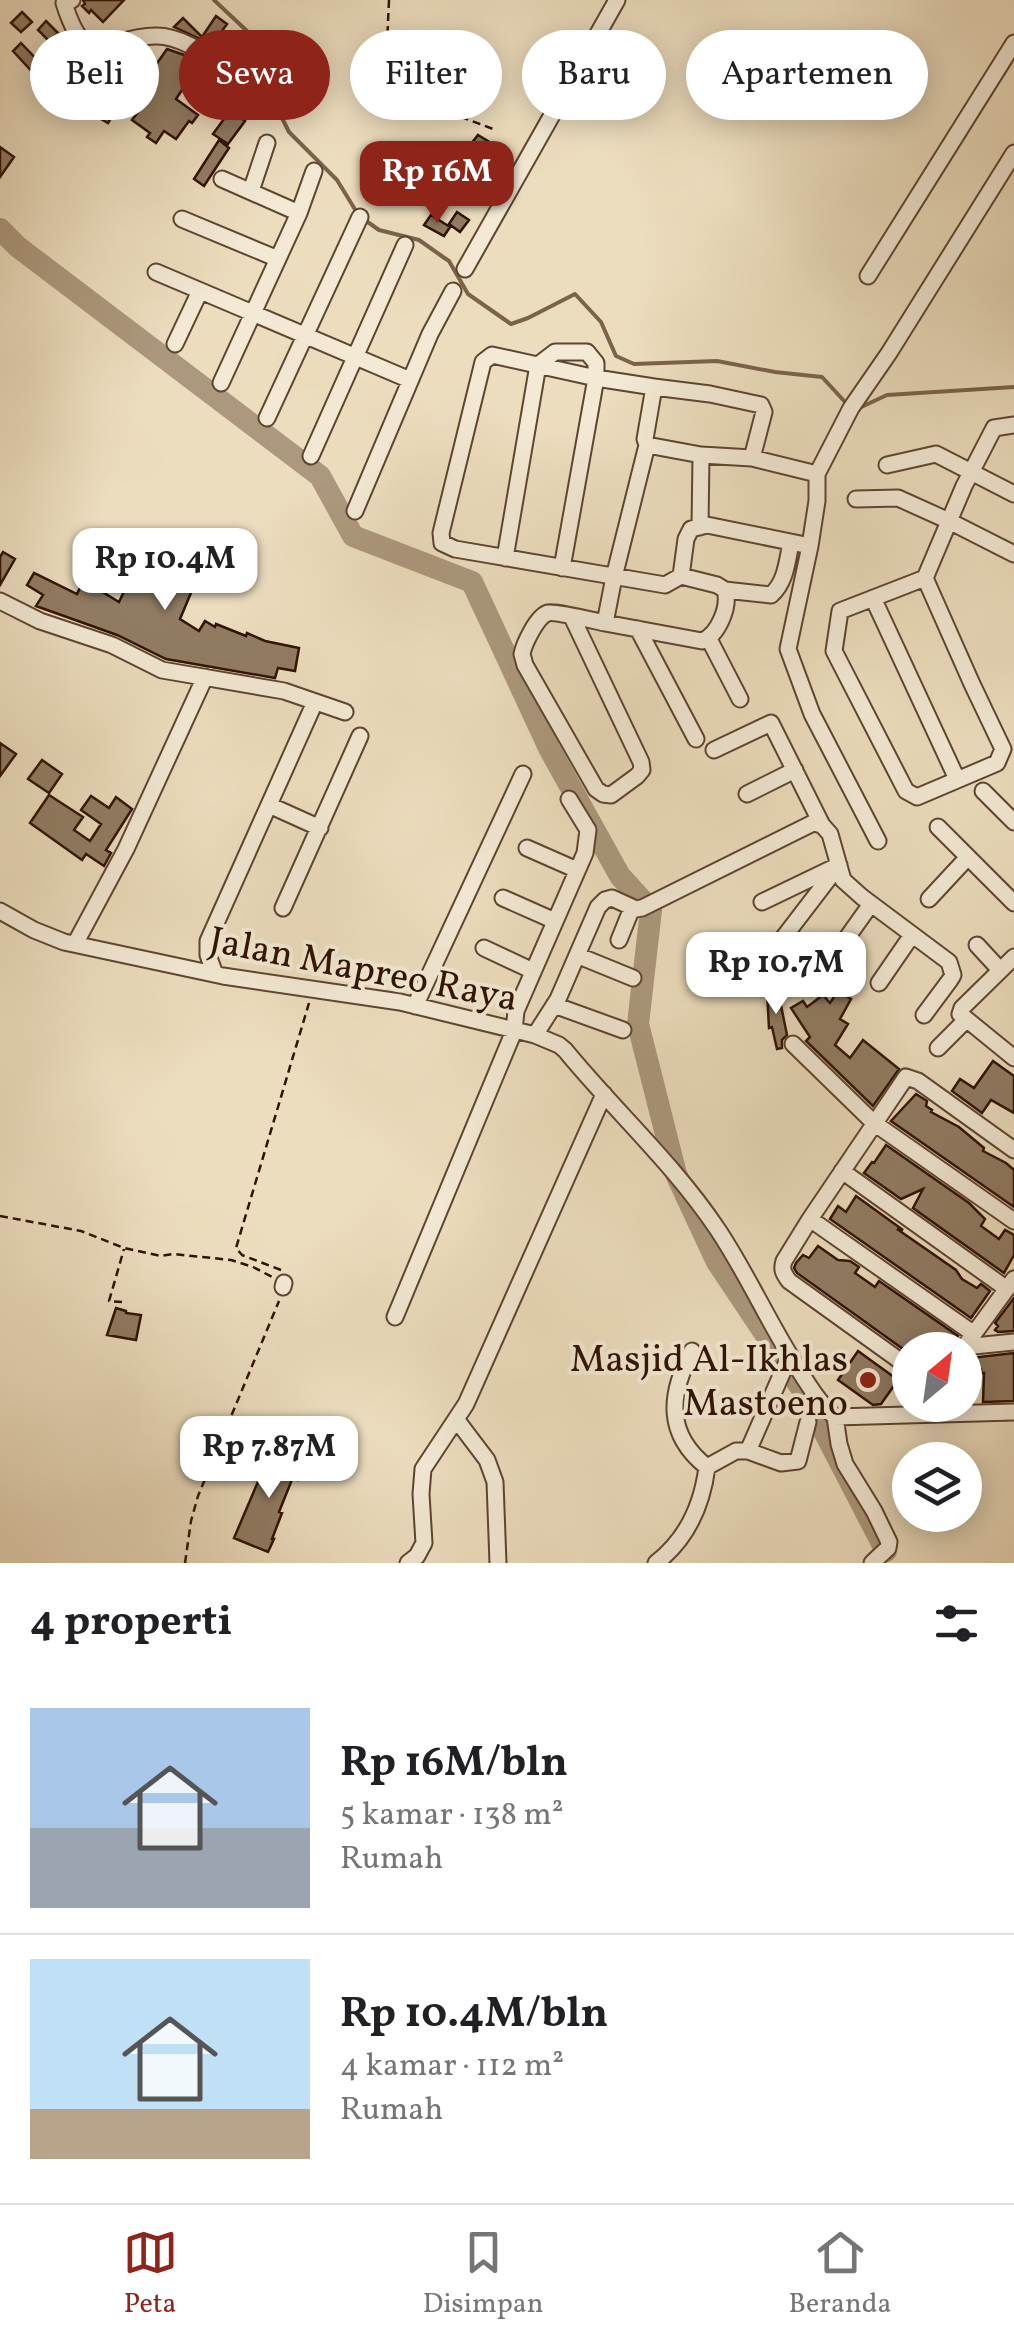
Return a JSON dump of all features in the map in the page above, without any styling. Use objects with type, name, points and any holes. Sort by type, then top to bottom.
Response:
[{"type":"street","points":[[465,269],[617,0]]},
{"type":"street","points":[[67,1],[75,30]]},
{"type":"street","points":[[868,276],[1014,43]]},
{"type":"street","points":[[251,191],[267,143]]},
{"type":"street","points":[[878,840],[812,714],[788,649],[810,546],[817,474],[851,408],[1014,152]]},
{"type":"street","points":[[222,382],[300,212],[314,171]]},
{"type":"street","points":[[222,178],[300,212]]},
{"type":"street","points":[[267,418],[360,217]]},
{"type":"street","points":[[182,219],[278,259]]},
{"type":"street","points":[[311,456],[406,245]]},
{"type":"street","points":[[156,272],[410,380]]},
{"type":"street","points":[[175,344],[200,291]]},
{"type":"street","points":[[355,510],[430,334],[453,291]]},
{"type":"street","points":[[505,558],[538,365],[555,352],[588,352],[596,363],[596,378],[562,568]]},
{"type":"street","points":[[752,458],[764,412],[762,405],[596,378],[492,355],[482,362],[440,533],[442,543],[455,550],[614,577],[665,585],[681,576],[725,590],[771,595],[782,579],[790,543]]},
{"type":"street","points":[[605,623],[646,446],[654,387]]},
{"type":"street","points":[[925,578],[1004,749],[997,763],[917,798],[906,791],[834,651],[840,610],[925,578],[994,428],[1014,425]]},
{"type":"street","points":[[646,446],[752,458],[817,474]]},
{"type":"street","points":[[887,465],[936,454],[1014,494]]},
{"type":"street","points":[[700,526],[701,455]]},
{"type":"street","points":[[856,499],[898,498],[1014,554]]},
{"type":"street","points":[[681,576],[690,529],[700,526],[810,546]]},
{"type":"street","points":[[572,617],[641,762],[642,770],[637,776],[610,795],[596,789],[525,665],[522,654],[530,633],[548,613],[572,617],[638,629],[702,641],[716,632],[728,598],[725,590]]},
{"type":"street","points":[[873,598],[958,779]]},
{"type":"street","points":[[0,600],[40,622],[101,640],[162,670],[284,691],[345,712]]},
{"type":"street","points":[[638,629],[696,739]]},
{"type":"street","points":[[709,639],[740,698]]},
{"type":"street","points":[[75,944],[126,848],[205,677]]},
{"type":"street","points":[[215,974],[208,955],[208,940],[316,702]]},
{"type":"street","points":[[714,750],[771,722],[830,834],[843,880],[949,962],[953,975],[924,1015]]},
{"type":"street","points":[[283,908],[360,736]]},
{"type":"street","points":[[747,794],[795,770]]},
{"type":"street","points":[[415,1006],[523,774]]},
{"type":"street","points":[[983,791],[1014,822]]},
{"type":"street","points":[[395,1318],[514,1031],[516,1011],[586,853],[588,830],[569,799]]},
{"type":"street","points":[[269,805],[320,828]]},
{"type":"street","points":[[535,1035],[554,1005],[598,907],[605,900],[612,898],[632,908],[642,908],[813,823],[822,825]]},
{"type":"street","points":[[938,827],[1014,903]]},
{"type":"street","points":[[527,848],[577,870]]},
{"type":"street","points":[[928,899],[968,856]]},
{"type":"street","points":[[762,902],[838,864]]},
{"type":"street","points":[[777,946],[838,864]]},
{"type":"street","points":[[781,894],[796,921]]},
{"type":"street","points":[[503,898],[554,921]]},
{"type":"street","points":[[830,963],[871,904]]},
{"type":"street","points":[[619,940],[632,908]]},
{"type":"street","name":"Jalan Mapreo Raya","points":[[0,910],[58,941],[215,974],[415,1006],[535,1035],[559,1046],[676,1174],[705,1212],[806,1381],[836,1417]]},
{"type":"street","points":[[879,982],[912,935]]},
{"type":"street","points":[[976,945],[1000,970]]},
{"type":"street","points":[[484,948],[533,971]]},
{"type":"street","points":[[579,956],[633,978]]},
{"type":"street","points":[[1014,956],[960,1010],[965,1021],[1014,1058]]},
{"type":"street","points":[[554,1005],[623,1030]]},
{"type":"street","points":[[938,1048],[965,1021]]},
{"type":"street","points":[[793,1044],[874,1123],[1014,1221]]},
{"type":"street","points":[[892,1355],[789,1280],[783,1272],[784,1261],[902,1082],[910,1077],[1014,1150]]},
{"type":"street","points":[[409,1563],[424,1542],[423,1469],[466,1404],[604,1094]]},
{"type":"street","points":[[842,1172],[1011,1284],[976,1332]]},
{"type":"street","points":[[810,1219],[952,1332]]},
{"type":"street","points":[[982,1343],[1014,1342]]},
{"type":"street","points":[[692,1351],[680,1373],[674,1402],[679,1430],[690,1453],[707,1466]]},
{"type":"street","points":[[748,1451],[790,1355]]},
{"type":"street","points":[[982,1411],[1014,1412]]},
{"type":"street","points":[[872,1563],[889,1542],[844,1464],[836,1417],[892,1412]]},
{"type":"street","points":[[456,1419],[487,1460],[494,1482],[498,1563]]},
{"type":"street","points":[[707,1466],[736,1451],[748,1451],[781,1463],[798,1461],[808,1422]]},
{"type":"street","points":[[656,1563],[671,1552],[696,1514],[707,1466]]},
{"type":"path","points":[[389,0],[385,88],[493,129]]},
{"type":"path","points":[[185,1563],[198,1496],[271,1323],[284,1282],[283,1271],[242,1256],[236,1248],[314,988]]},
{"type":"path","points":[[0,1216],[81,1231],[124,1248],[161,1256],[231,1260],[284,1282]]},
{"type":"path","points":[[122,1302],[109,1301],[124,1248]]},
{"type":"building","points":[[83,0],[124,0],[103,22],[82,6]]},
{"type":"building","points":[[22,12],[32,22],[21,32],[11,23]]},
{"type":"building","points":[[216,16],[227,24],[223,30],[207,30]]},
{"type":"building","points":[[183,18],[195,30],[174,27]]},
{"type":"building","points":[[46,21],[55,30],[38,30]]},
{"type":"building","points":[[21,43],[30,52],[30,69],[13,51]]},
{"type":"building","points":[[167,49],[179,53],[179,120],[194,120],[189,121],[176,139],[164,131],[156,143],[147,137],[150,133],[132,120],[159,120],[159,60]]},
{"type":"building","points":[[223,120],[245,121],[228,144],[213,134]]},
{"type":"building","points":[[478,135],[488,141],[482,149],[505,165],[488,192],[477,201],[446,176]]},
{"type":"building","points":[[219,140],[229,148],[204,186],[194,179]]},
{"type":"building","points":[[0,147],[14,157],[0,177]]},
{"type":"building","points":[[457,212],[469,220],[460,232],[449,224]]},
{"type":"building","points":[[431,215],[450,227],[444,236],[424,225]]},
{"type":"building","points":[[185,532],[211,545],[180,619],[199,631],[205,621],[246,636],[247,633],[299,648],[295,671],[278,668],[275,678],[166,659],[117,635],[36,606],[43,595],[27,585],[34,573],[77,594],[87,573],[106,582],[101,591],[119,602],[128,583],[144,590],[152,572],[135,564],[130,574],[118,568],[130,539],[160,552],[163,544],[177,550]]},
{"type":"building","points":[[3,552],[15,559],[0,585],[0,557]]},
{"type":"building","points":[[0,743],[16,754],[0,776]]},
{"type":"building","points":[[42,760],[62,774],[49,793],[28,779]]},
{"type":"building","points":[[49,795],[83,817],[74,830],[90,841],[101,824],[81,810],[91,796],[109,808],[116,797],[132,809],[106,850],[111,853],[104,866],[86,854],[82,860],[30,823]]},
{"type":"building","points":[[777,986],[787,1035],[782,1048],[777,1049],[772,1027],[769,1028],[767,990]]},
{"type":"building","points":[[838,991],[851,999],[840,1019],[848,1024],[835,1045],[850,1058],[863,1040],[899,1069],[873,1106],[806,1041],[810,1037],[791,1008],[803,1001],[807,1007],[823,995],[830,1003]]},
{"type":"building","points":[[993,1061],[1014,1076],[1014,1113],[991,1100],[982,1113],[952,1091],[960,1079],[974,1088]]},
{"type":"building","points":[[916,1094],[927,1101],[931,1112],[959,1127],[983,1151],[1014,1170],[1014,1207],[891,1121]]},
{"type":"building","points":[[886,1145],[969,1203],[985,1219],[981,1226],[999,1239],[1005,1230],[1014,1235],[1014,1255],[1004,1273],[913,1208],[923,1189],[901,1199],[864,1173]]},
{"type":"building","points":[[856,1196],[956,1270],[962,1279],[990,1291],[971,1318],[830,1219],[838,1206],[846,1212]]},
{"type":"building","points":[[818,1246],[838,1260],[850,1261],[859,1267],[855,1273],[875,1287],[879,1281],[952,1332],[892,1332],[892,1341],[797,1273],[796,1263],[803,1255],[809,1258]]},
{"type":"building","points":[[1014,1298],[1014,1331],[998,1332],[995,1323]]},
{"type":"building","points":[[116,1308],[141,1315],[136,1340],[107,1335]]},
{"type":"building","name":"Masjid Al-Ikhlas Mastoeno","points":[[858,1351],[892,1376],[892,1388],[881,1404],[873,1405],[838,1380]]},
{"type":"building","points":[[1014,1353],[1014,1401],[983,1402],[982,1357]]},
{"type":"building","points":[[272,1449],[307,1464],[298,1480],[293,1477],[268,1552],[234,1538]]},
{"type":"waterway","points":[[214,0],[248,32],[260,54],[269,92],[289,132],[337,180],[356,211]]},
{"type":"waterway","points":[[362,218],[379,230],[419,240],[449,261],[468,294],[511,324],[575,294],[601,322],[616,356],[634,364],[717,361],[822,377],[846,403]]},
{"type":"waterway","points":[[0,229],[18,247],[320,476],[353,536],[472,582],[550,750],[620,876],[651,910],[638,1024],[676,1174],[717,1262],[803,1391],[886,1551]]},
{"type":"waterway","points":[[857,409],[887,395],[1014,387]]},
{"type":"place","name":"Masjid Al-Ikhlas Mastoeno","points":[[868,1380]]}]
